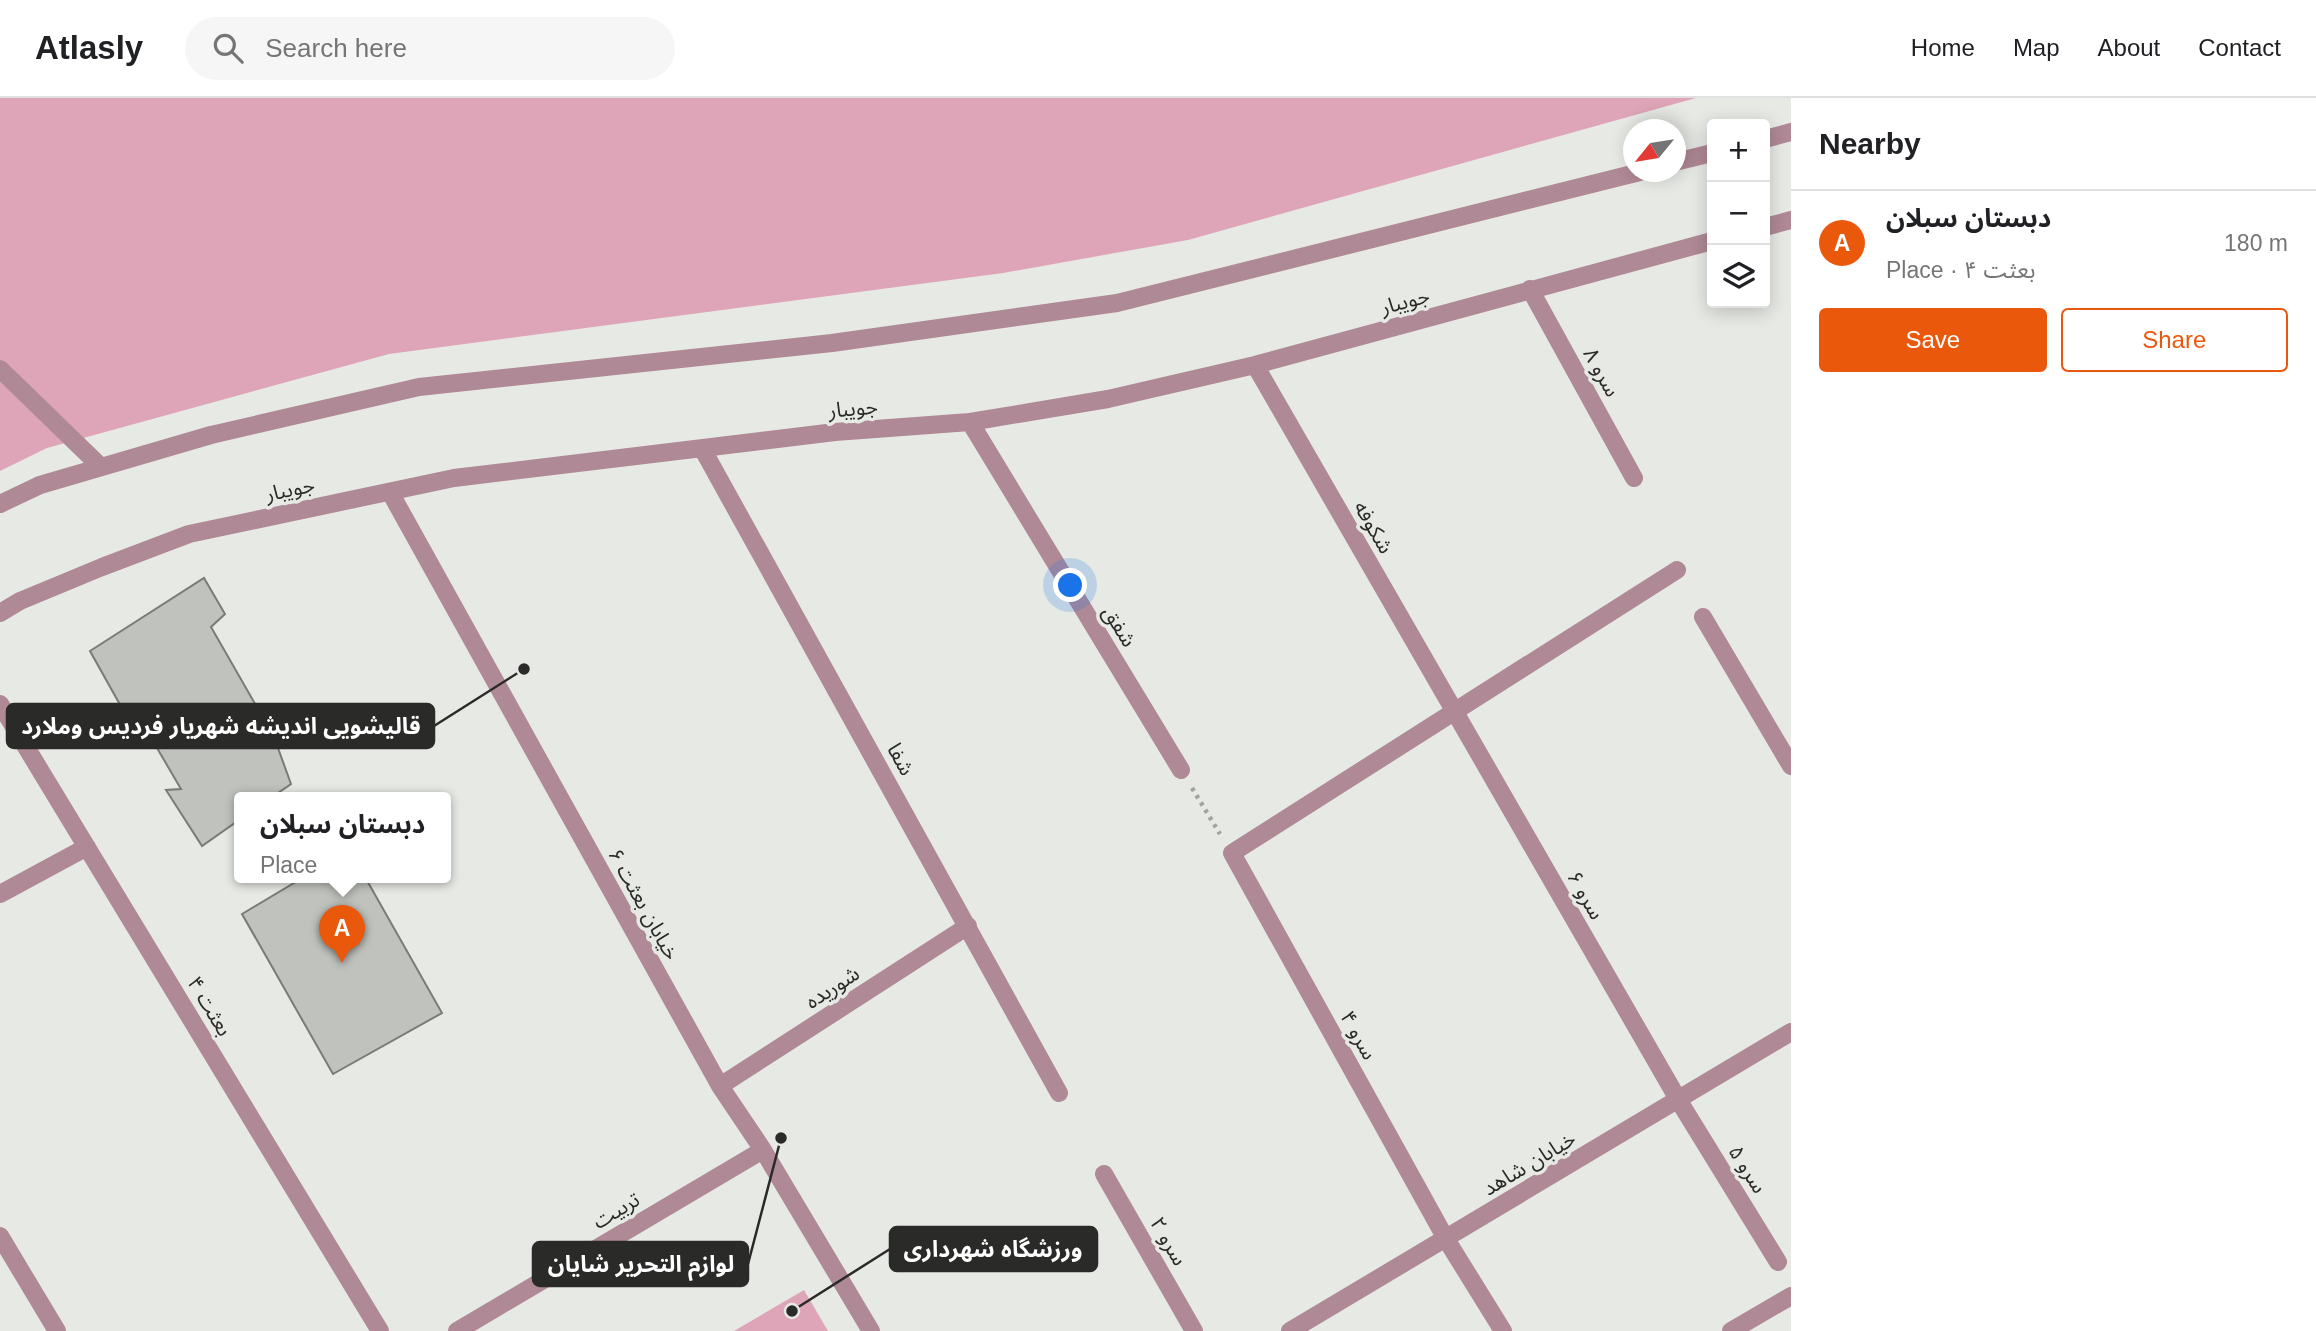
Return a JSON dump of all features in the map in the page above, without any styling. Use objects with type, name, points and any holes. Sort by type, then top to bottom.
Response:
[{"type":"street","points":[[1770,138],[1791,132]]},
{"type":"street","points":[[1686,159],[1707,154]]},
{"type":"street","points":[[0,504],[40,485],[211,435],[419,387],[832,343],[1117,303],[1623,176]]},
{"type":"street","points":[[1770,226],[1789,223]]},
{"type":"street","name":"جویبار","points":[[0,612],[102,567],[189,534],[454,478],[835,432],[970,422],[1108,399],[1255,365],[1707,242]]},
{"type":"street","name":"سرو ۸","points":[[1530,289],[1634,478]]},
{"type":"street","name":"شکوفه","points":[[1255,365],[1455,712]]},
{"type":"street","points":[[0,369],[101,467]]},
{"type":"street","name":"شفق","points":[[970,422],[1181,770]]},
{"type":"street","name":"شفا","points":[[702,448],[1059,1093]]},
{"type":"street","name":"خیابان بعثت ۶","points":[[390,492],[720,1086],[763,1150],[871,1331]]},
{"type":"street","points":[[1231,853],[1676,570]]},
{"type":"street","points":[[1703,617],[1791,766]]},
{"type":"street","name":"بعثت ۴","points":[[0,704],[380,1331]]},
{"type":"street","name":"سرو ۶","points":[[1455,712],[1679,1101]]},
{"type":"street","points":[[0,894],[87,847]]},
{"type":"street","name":"سرو ۴","points":[[1231,853],[1446,1239],[1503,1331]]},
{"type":"street","name":"شوریده","points":[[720,1086],[968,926]]},
{"type":"street","name":"خیابان شاهد","points":[[1290,1331],[1791,1032]]},
{"type":"street","name":"سرو ۵","points":[[1679,1101],[1778,1262]]},
{"type":"street","name":"تربیت","points":[[457,1331],[763,1150]]},
{"type":"street","name":"سرو ۲","points":[[1104,1174],[1194,1331]]},
{"type":"street","points":[[0,1236],[57,1331]]},
{"type":"street","points":[[1731,1331],[1791,1296]]},
{"type":"path","points":[[1181,770],[1231,853]]},
{"type":"shaded area","points":[[0,98],[1696,98],[1188,240],[1003,273],[389,354],[47,448],[0,471]]},
{"type":"shaded area","points":[[804,1290],[828,1331],[734,1331]]},
{"type":"building","points":[[204,578],[225,614],[211,627],[274,737],[291,784],[279,792],[234,792],[234,824],[202,846],[166,790],[181,789],[133,707],[123,710],[90,651]]},
{"type":"building","points":[[294,883],[368,883],[442,1013],[333,1074],[242,914]]},
{"type":"place","name":"قالیشویی اندیشه شهریار فردیس وملارد","points":[[524,669]]},
{"type":"place","name":"دبستان سبلان","points":[[342,963]]},
{"type":"place","name":"لوازم التحریر شایان","points":[[781,1138]]},
{"type":"place","name":"ورزشگاه شهرداری","points":[[792,1311]]}]
